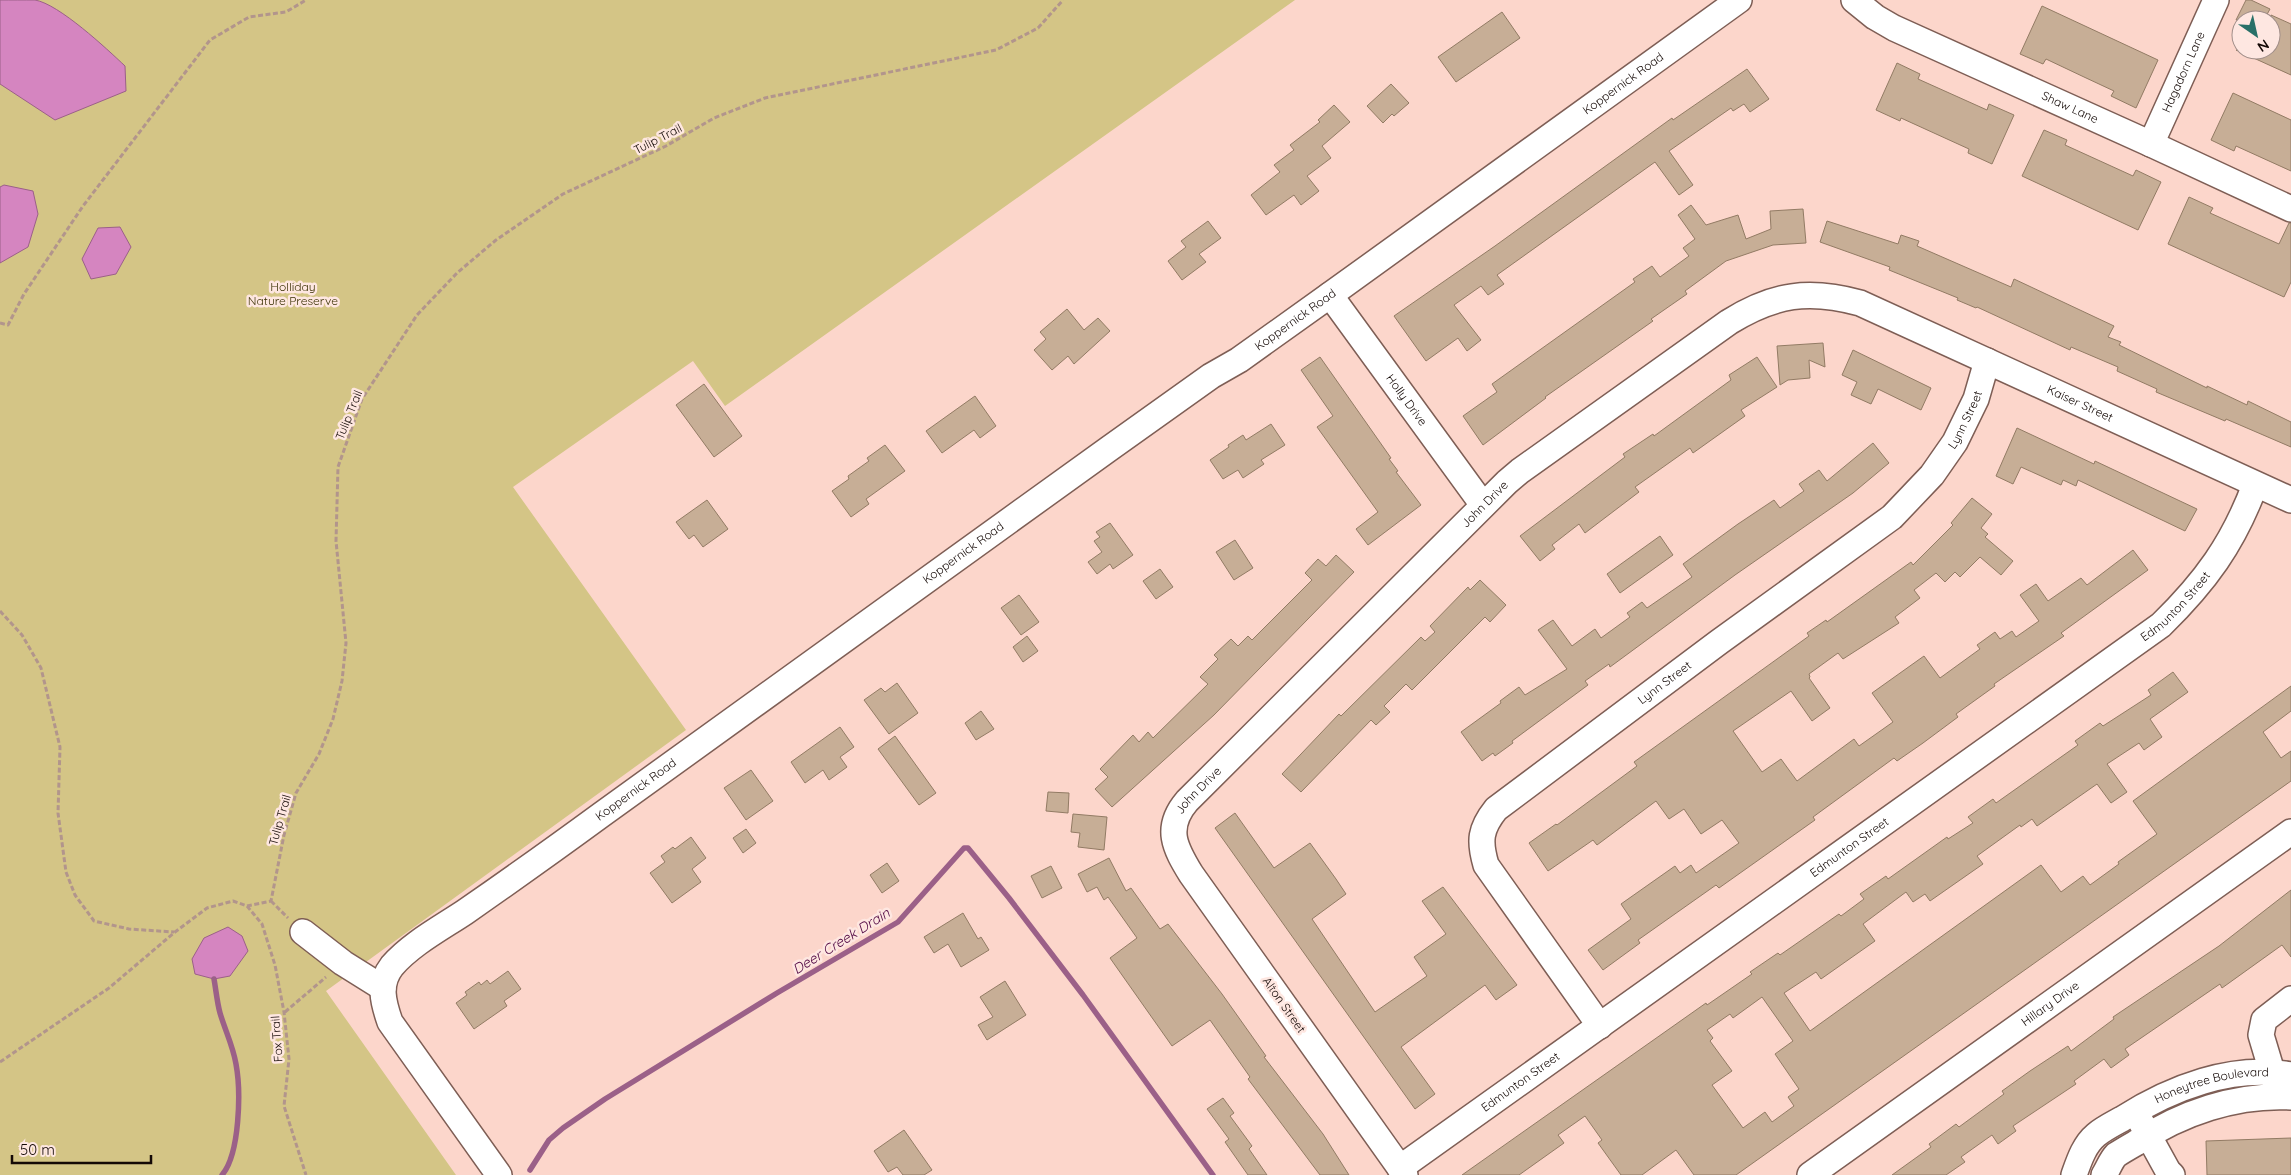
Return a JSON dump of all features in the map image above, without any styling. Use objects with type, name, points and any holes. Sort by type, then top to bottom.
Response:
[{"type":"street","name":"Koppernick Road","points":[[383,988],[388,971],[413,948],[526,870],[890,605],[1212,376],[1239,360],[1740,0]]},
{"type":"street","name":"Shaw Lane","points":[[1854,0],[1875,17],[1894,28],[2152,144],[2291,210]]},
{"type":"street","name":"Hagadorn Lane","points":[[2152,144],[2216,0]]},
{"type":"street","name":"Holly Drive","points":[[1330,295],[1483,505]]},
{"type":"street","name":"John Drive","points":[[1174,830],[1176,817],[1187,801],[1483,505],[1520,471],[1747,311],[1784,297],[1804,295],[1834,296],[1869,307]]},
{"type":"street","name":"Kaiser Street","points":[[1869,307],[2291,500]]},
{"type":"street","name":"Lynn Street","points":[[1600,1026],[1486,865],[1481,842],[1486,821],[1496,809],[1719,642],[1892,517],[1927,481],[1955,442],[1976,399],[1987,361]]},
{"type":"street","name":"Edmunton Street","points":[[1403,1171],[1600,1026],[2161,624],[2190,596],[2216,564],[2237,529],[2255,485]]},
{"type":"street","name":"Alton Street","points":[[1174,830],[1177,851],[1191,874],[1403,1171]]},
{"type":"street","name":"Hillary Drive","points":[[1810,1175],[2291,832]]},
{"type":"street","points":[[304,932],[342,963],[383,988],[382,999],[390,1022],[499,1175]]},
{"type":"street","points":[[2283,1085],[2261,1036],[2264,1020],[2291,999]]},
{"type":"street","name":"Honeytree Boulevard","points":[[2074,1175],[2082,1154],[2095,1136],[2168,1093],[2196,1083],[2232,1075],[2283,1085]]},
{"type":"street","name":"Honeytree Boulevard","points":[[2104,1175],[2116,1156],[2148,1135],[2185,1116],[2216,1106],[2264,1096],[2283,1085]]},
{"type":"street","points":[[2135,1111],[2172,1175]]},
{"type":"path","points":[[0,323],[8,325],[24,294],[83,206],[210,40],[249,17],[286,12],[306,0]]},
{"type":"path","name":"Tulip Trail","points":[[0,1062],[109,988],[174,932],[206,908],[233,900],[247,906],[271,901],[284,835],[296,794],[319,754],[332,718],[342,681],[346,643],[336,540],[338,467],[362,399],[417,315],[457,273],[490,246],[563,194],[666,146],[714,118],[765,98],[996,50],[1038,28],[1063,0]]},
{"type":"path","points":[[0,611],[22,635],[41,668],[60,747],[58,813],[66,872],[75,895],[94,921],[129,929],[174,932]]},
{"type":"path","name":"Fox Trail","points":[[247,906],[262,924],[275,965],[284,1012],[289,1059],[284,1106],[306,1175]]},
{"type":"path","points":[[284,1012],[342,963]]},
{"type":"green space","name":"Holliday Nature Preserve","points":[[0,0],[1295,0],[725,406],[693,361],[513,487],[686,730],[326,991],[456,1175],[0,1175]]},
{"type":"shaded area","points":[[0,0],[35,0],[45,3],[69,18],[125,66],[126,91],[55,120],[0,84]]},
{"type":"shaded area","points":[[4,185],[33,191],[38,214],[28,247],[0,263],[0,187]]},
{"type":"shaded area","points":[[120,227],[131,247],[116,274],[91,279],[82,259],[98,228]]},
{"type":"shaded area","points":[[228,927],[242,936],[248,951],[230,976],[214,979],[195,974],[192,959],[204,938]]},
{"type":"building","points":[[2246,0],[2251,0],[2270,9],[2269,10],[2241,10]]},
{"type":"building","points":[[2042,6],[2158,60],[2136,108],[2111,96],[2114,91],[2046,59],[2043,64],[2020,54]]},
{"type":"building","points":[[1502,12],[1520,38],[1456,82],[1438,57]]},
{"type":"building","points":[[2281,20],[2291,24],[2291,75],[2258,60],[2281,60]]},
{"type":"building","points":[[1897,63],[1920,74],[1918,79],[1987,110],[1989,104],[2014,115],[1992,164],[1968,153],[1969,149],[1901,118],[1900,121],[1876,110]]},
{"type":"building","points":[[1747,69],[1769,99],[1750,112],[1744,104],[1733,111],[1731,108],[1669,151],[1693,185],[1679,195],[1655,162],[1497,275],[1504,284],[1488,295],[1481,286],[1454,305],[1481,340],[1467,351],[1458,338],[1426,361],[1394,316],[1495,246],[1672,118],[1673,120]]},
{"type":"building","points":[[1391,84],[1409,103],[1394,116],[1392,114],[1383,123],[1367,106]]},
{"type":"building","points":[[2233,93],[2291,120],[2291,171],[2236,146],[2234,151],[2211,140]]},
{"type":"building","points":[[1334,105],[1350,122],[1322,146],[1331,158],[1307,176],[1319,191],[1301,205],[1294,195],[1266,215],[1251,195],[1280,172],[1274,165],[1294,150],[1290,145],[1320,122],[1318,120]]},
{"type":"building","points":[[2044,130],[2067,140],[2065,145],[2133,176],[2136,170],[2161,182],[2138,230],[2022,176]]},
{"type":"building","points":[[2189,197],[2213,208],[2210,213],[2279,244],[2289,223],[2291,223],[2291,282],[2284,297],[2168,244]]},
{"type":"building","points":[[1691,205],[1706,225],[1738,215],[1746,239],[1771,229],[1770,211],[1803,209],[1806,243],[1773,245],[1726,261],[1685,291],[1687,294],[1651,319],[1653,321],[1545,397],[1483,445],[1463,416],[1497,392],[1492,384],[1635,282],[1633,279],[1652,266],[1660,277],[1689,256],[1683,248],[1695,239],[1678,215]]},
{"type":"building","points":[[1208,221],[1221,238],[1199,254],[1206,262],[1182,280],[1168,261],[1186,247],[1181,241]]},
{"type":"building","points":[[1827,221],[1898,244],[1901,235],[1919,241],[1917,246],[2011,287],[2014,279],[2114,326],[2108,337],[2121,342],[2119,345],[2207,388],[2207,386],[2247,405],[2248,401],[2291,422],[2291,447],[2156,392],[2157,389],[2117,371],[2118,367],[2071,347],[2070,350],[1977,307],[1957,300],[1958,298],[1889,270],[1890,267],[1820,242]]},
{"type":"building","points":[[1067,309],[1084,330],[1098,318],[1110,331],[1074,364],[1068,356],[1052,370],[1034,350],[1046,339],[1040,332]]},
{"type":"building","points":[[1823,343],[1825,367],[1809,360],[1810,378],[1788,380],[1780,385],[1777,346]]},
{"type":"building","points":[[1853,350],[1931,388],[1921,410],[1878,389],[1871,404],[1851,395],[1857,382],[1842,375]]},
{"type":"building","points":[[1320,357],[1391,458],[1389,459],[1398,471],[1396,472],[1421,505],[1368,545],[1356,529],[1378,512],[1317,427],[1333,416],[1301,370]]},
{"type":"building","points":[[1757,357],[1777,387],[1741,410],[1745,416],[1693,453],[1690,448],[1635,487],[1639,492],[1585,533],[1579,524],[1552,545],[1555,549],[1540,561],[1520,536],[1625,457],[1623,454],[1653,434],[1654,436],[1731,380],[1729,375]]},
{"type":"building","points":[[704,384],[742,436],[714,457],[676,405]]},
{"type":"building","points":[[975,396],[996,426],[980,438],[974,430],[942,453],[926,431]]},
{"type":"building","points":[[1271,424],[1285,445],[1261,460],[1264,464],[1243,478],[1238,470],[1223,479],[1210,460],[1243,435],[1246,440]]},
{"type":"building","points":[[2017,428],[2094,464],[2095,461],[2197,509],[2185,531],[2078,480],[2076,486],[2063,480],[2061,485],[2021,467],[2013,484],[1996,476]]},
{"type":"building","points":[[1873,443],[1889,463],[1853,493],[1735,575],[1610,667],[1609,664],[1585,681],[1588,685],[1512,741],[1513,743],[1495,756],[1493,753],[1482,761],[1461,732],[1501,703],[1500,701],[1519,687],[1525,695],[1567,669],[1538,630],[1553,620],[1572,646],[1595,629],[1601,638],[1630,617],[1627,613],[1642,602],[1647,608],[1692,577],[1683,564],[1738,524],[1774,500],[1780,508],[1804,491],[1799,484],[1819,470],[1827,481]]},
{"type":"building","points":[[885,445],[905,471],[866,499],[869,504],[851,517],[832,491],[849,479],[848,476],[869,461],[867,458]]},
{"type":"building","points":[[1972,498],[1992,514],[1981,528],[1988,534],[1985,537],[2013,561],[2001,575],[1980,557],[1960,577],[1955,572],[1945,582],[1936,573],[1914,590],[1920,598],[1895,617],[1899,623],[1843,659],[1838,653],[1809,674],[1809,678],[1830,708],[1812,721],[1791,691],[1733,731],[1762,772],[1781,759],[1797,781],[1854,739],[1859,746],[1893,722],[1872,693],[1924,656],[1940,678],[1980,649],[1977,645],[1995,632],[2000,639],[2012,631],[2016,637],[2039,621],[2020,595],[2036,584],[2048,601],[2081,578],[2087,585],[2133,550],[2148,570],[2061,633],[2064,636],[1994,684],[1995,686],[1956,714],[1958,717],[1923,743],[1897,761],[1894,758],[1813,817],[1815,820],[1719,888],[1716,885],[1638,940],[1640,943],[1603,970],[1588,950],[1631,919],[1621,904],[1675,866],[1680,873],[1691,865],[1696,873],[1739,843],[1722,820],[1701,834],[1684,809],[1669,819],[1656,801],[1597,845],[1593,840],[1548,871],[1529,843],[1557,825],[1637,766],[1634,762],[1809,636],[1807,633],[1826,620],[1827,622],[1911,562],[1913,565],[1953,525],[1951,523]]},
{"type":"building","points":[[707,500],[728,529],[703,547],[694,535],[689,539],[676,522]]},
{"type":"building","points":[[1110,523],[1133,555],[1113,569],[1110,564],[1097,574],[1088,562],[1102,552],[1094,541],[1100,537],[1096,532]]},
{"type":"building","points":[[1660,536],[1673,555],[1620,593],[1607,574]]},
{"type":"building","points":[[1235,540],[1253,568],[1234,580],[1216,552]]},
{"type":"building","points":[[1336,555],[1354,572],[1214,715],[1112,807],[1095,789],[1108,777],[1100,769],[1133,735],[1139,742],[1148,732],[1153,738],[1208,684],[1200,677],[1218,659],[1214,655],[1231,639],[1238,646],[1248,636],[1252,640],[1312,580],[1305,573],[1318,559],[1326,566]]},
{"type":"building","points":[[1160,569],[1173,587],[1156,599],[1143,581]]},
{"type":"building","points":[[1480,580],[1506,605],[1490,622],[1485,617],[1412,690],[1406,684],[1384,706],[1390,712],[1376,725],[1371,720],[1301,792],[1282,774],[1339,714],[1341,716],[1421,637],[1425,641],[1435,632],[1430,626],[1468,587],[1470,590]]},
{"type":"building","points":[[1019,595],[1039,622],[1021,635],[1001,608]]},
{"type":"building","points":[[1027,636],[1038,651],[1023,662],[1013,647]]},
{"type":"building","points":[[2173,672],[2188,692],[2150,719],[2162,737],[2144,750],[2139,743],[2107,764],[2127,792],[2111,803],[2097,784],[2037,826],[2032,819],[2021,827],[2020,825],[1977,856],[1983,864],[1930,901],[1925,894],[1913,902],[1906,892],[1863,924],[1875,941],[1821,979],[1816,972],[1784,993],[1810,1031],[2041,865],[2061,892],[2083,876],[2090,885],[2157,834],[2133,801],[2291,686],[2291,711],[2263,732],[2281,758],[2291,751],[2291,781],[1736,1175],[1694,1175],[1676,1150],[1642,1175],[1621,1175],[1598,1143],[1602,1140],[1585,1116],[1558,1135],[1564,1143],[1519,1175],[1462,1175],[1706,1003],[1707,1005],[1752,974],[1750,972],[1778,953],[1780,955],[1839,914],[1841,916],[1864,899],[1860,894],[1886,876],[1888,879],[1947,837],[1948,839],[1973,823],[1968,817],[1993,799],[1996,803],[2078,745],[2075,741],[2100,723],[2103,726],[2151,695],[2148,690]],"holes":[[[1762,997],[1793,1041],[1775,1054],[1799,1089],[1788,1097],[1794,1106],[1772,1122],[1765,1112],[1743,1128],[1712,1085],[1732,1071],[1710,1041],[1713,1038],[1707,1030],[1730,1014],[1733,1018]]]},
{"type":"building","points":[[897,683],[918,713],[889,734],[864,700],[881,688],[885,692]]},
{"type":"building","points":[[981,711],[994,729],[976,740],[965,723]]},
{"type":"building","points":[[840,727],[854,747],[840,757],[847,767],[829,780],[823,770],[805,783],[791,762]]},
{"type":"building","points":[[895,736],[936,793],[919,805],[878,749]]},
{"type":"building","points":[[751,770],[773,801],[746,820],[724,788]]},
{"type":"building","points":[[1048,792],[1069,793],[1068,813],[1046,811]]},
{"type":"building","points":[[1235,813],[1274,868],[1310,843],[1336,879],[1346,894],[1312,919],[1375,1012],[1427,976],[1414,957],[1446,934],[1422,901],[1443,887],[1517,985],[1496,1000],[1485,985],[1401,1047],[1435,1094],[1415,1109],[1215,828]]},
{"type":"building","points":[[1073,814],[1107,817],[1104,850],[1078,847],[1080,833],[1071,832]]},
{"type":"building","points":[[746,829],[756,843],[743,853],[733,838]]},
{"type":"building","points":[[691,837],[706,858],[692,869],[701,882],[672,903],[650,873],[665,862],[661,856],[673,847],[675,849]]},
{"type":"building","points":[[1109,858],[1126,891],[1131,888],[1160,929],[1168,924],[1222,994],[1266,1056],[1264,1057],[1323,1134],[1349,1175],[1320,1175],[1248,1079],[1250,1077],[1210,1020],[1172,1046],[1110,958],[1137,938],[1108,897],[1104,900],[1097,887],[1087,892],[1078,874]]},
{"type":"building","points":[[887,863],[899,881],[882,893],[870,875]]},
{"type":"building","points":[[1051,866],[1062,888],[1042,898],[1031,876]]},
{"type":"building","points":[[2291,890],[2291,957],[2282,945],[2222,988],[2220,984],[2125,1049],[2129,1055],[2111,1068],[2104,1059],[2074,1081],[2076,1084],[2013,1126],[2016,1131],[1998,1144],[1992,1135],[1961,1157],[1965,1162],[1946,1175],[1892,1175],[1931,1147],[1929,1144],[1956,1124],[1959,1127],[2004,1094],[2002,1091],[2030,1071],[2068,1046],[2071,1051],[2114,1019],[2113,1017],[2219,946]]},
{"type":"building","points":[[963,913],[978,939],[981,937],[989,950],[961,967],[948,944],[934,953],[924,937]]},
{"type":"building","points":[[508,971],[521,989],[504,1001],[507,1006],[474,1029],[456,1003],[467,995],[465,992],[479,982],[481,985],[487,980],[490,984]]},
{"type":"building","points":[[1005,981],[1026,1015],[987,1040],[978,1025],[993,1017],[980,997]]},
{"type":"building","points":[[1223,1098],[1234,1113],[1230,1116],[1252,1146],[1249,1149],[1267,1175],[1248,1175],[1225,1142],[1229,1139],[1207,1109]]},
{"type":"building","points":[[904,1130],[932,1170],[924,1175],[903,1175],[897,1167],[888,1172],[874,1151]]},
{"type":"building","points":[[2291,1138],[2291,1175],[2207,1175],[2206,1141]]},
{"type":"waterway","name":"Deer Creek Drain","points":[[530,1170],[549,1140],[605,1099],[777,993],[898,922],[964,848],[968,848],[1083,995],[1213,1175]]},
{"type":"waterway","points":[[214,979],[220,1013],[235,1057],[238,1076],[239,1105],[236,1138],[228,1165],[222,1175]]}]
